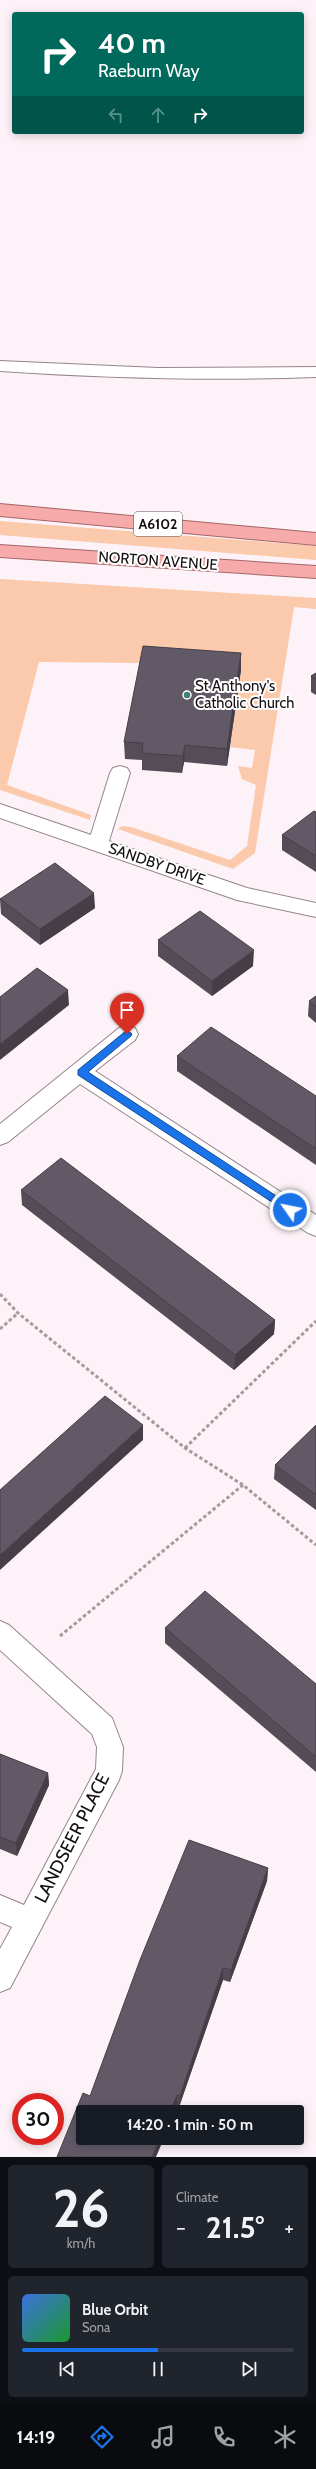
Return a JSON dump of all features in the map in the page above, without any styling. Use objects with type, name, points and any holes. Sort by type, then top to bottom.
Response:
[{"type":"highway","name":"A6102","points":[[0,510],[316,538]]},
{"type":"highway","name":"NORTON AVENUE","points":[[0,551],[316,572]]},
{"type":"street","points":[[0,366],[83,372],[275,374],[316,372]]},
{"type":"street","points":[[98,844],[120,773]]},
{"type":"street","name":"SANDBY DRIVE","points":[[0,811],[244,895],[316,910]]},
{"type":"street","points":[[0,1136],[81,1073],[127,1034]]},
{"type":"street","points":[[81,1073],[316,1227]]},
{"type":"street","name":"LANDSEER PLACE","points":[[0,1633],[103,1727],[110,1747],[109,1771],[0,1978]]},
{"type":"street","name":"LANDSEER PLACE","points":[[0,1908],[30,1921]]},
{"type":"path","points":[[0,1294],[18,1313],[185,1448],[243,1485],[316,1545]]},
{"type":"path","points":[[0,1329],[18,1313]]},
{"type":"path","points":[[185,1448],[316,1321]]},
{"type":"path","points":[[30,1661],[243,1485]]},
{"type":"shaded area","points":[[0,521],[316,546],[316,560],[0,535]]},
{"type":"shaded area","points":[[0,579],[316,598],[316,609],[294,607],[255,853],[233,869],[118,829],[122,826],[131,827],[230,860],[247,846],[256,785],[242,779],[238,766],[252,768],[255,750],[230,747],[241,671],[143,663],[39,662],[7,785],[91,815],[90,820],[0,790]]},
{"type":"building","name":"St Anthony's Catholic Church","points":[[143,646],[241,653],[227,749],[185,745],[183,756],[142,753],[143,743],[124,742]]},
{"type":"building","points":[[316,673],[316,679],[311,676]]},
{"type":"building","points":[[314,811],[316,812],[316,856],[282,835]]},
{"type":"building","points":[[55,863],[94,893],[40,929],[0,899]]},
{"type":"building","points":[[200,911],[254,950],[212,981],[158,940]]},
{"type":"building","points":[[37,968],[68,990],[0,1044],[0,997]]},
{"type":"building","points":[[316,996],[316,1007],[309,1001]]},
{"type":"building","points":[[211,1027],[316,1096],[316,1149],[177,1056]]},
{"type":"building","points":[[61,1158],[275,1320],[235,1355],[21,1190]]},
{"type":"building","points":[[105,1396],[143,1425],[0,1555],[0,1490]]},
{"type":"building","points":[[316,1425],[316,1495],[275,1465]]},
{"type":"building","points":[[205,1591],[316,1684],[316,1757],[165,1628]]},
{"type":"building","points":[[0,1754],[48,1773],[16,1843],[0,1837]]},
{"type":"building","points":[[189,1840],[268,1868],[231,1970],[223,1968],[180,2096],[177,2095],[173,2105],[78,2105],[83,2093],[90,2096],[140,1960]]},
{"type":"building","points":[[76,2110],[76,2145],[157,2145],[152,2157],[57,2157],[62,2145],[64,2145],[64,2140]]},
{"type":"place","name":"St Anthony's Catholic Church","points":[[187,695]]},
{"type":"route","points":[[127,1034],[81,1073],[290,1210]]}]
